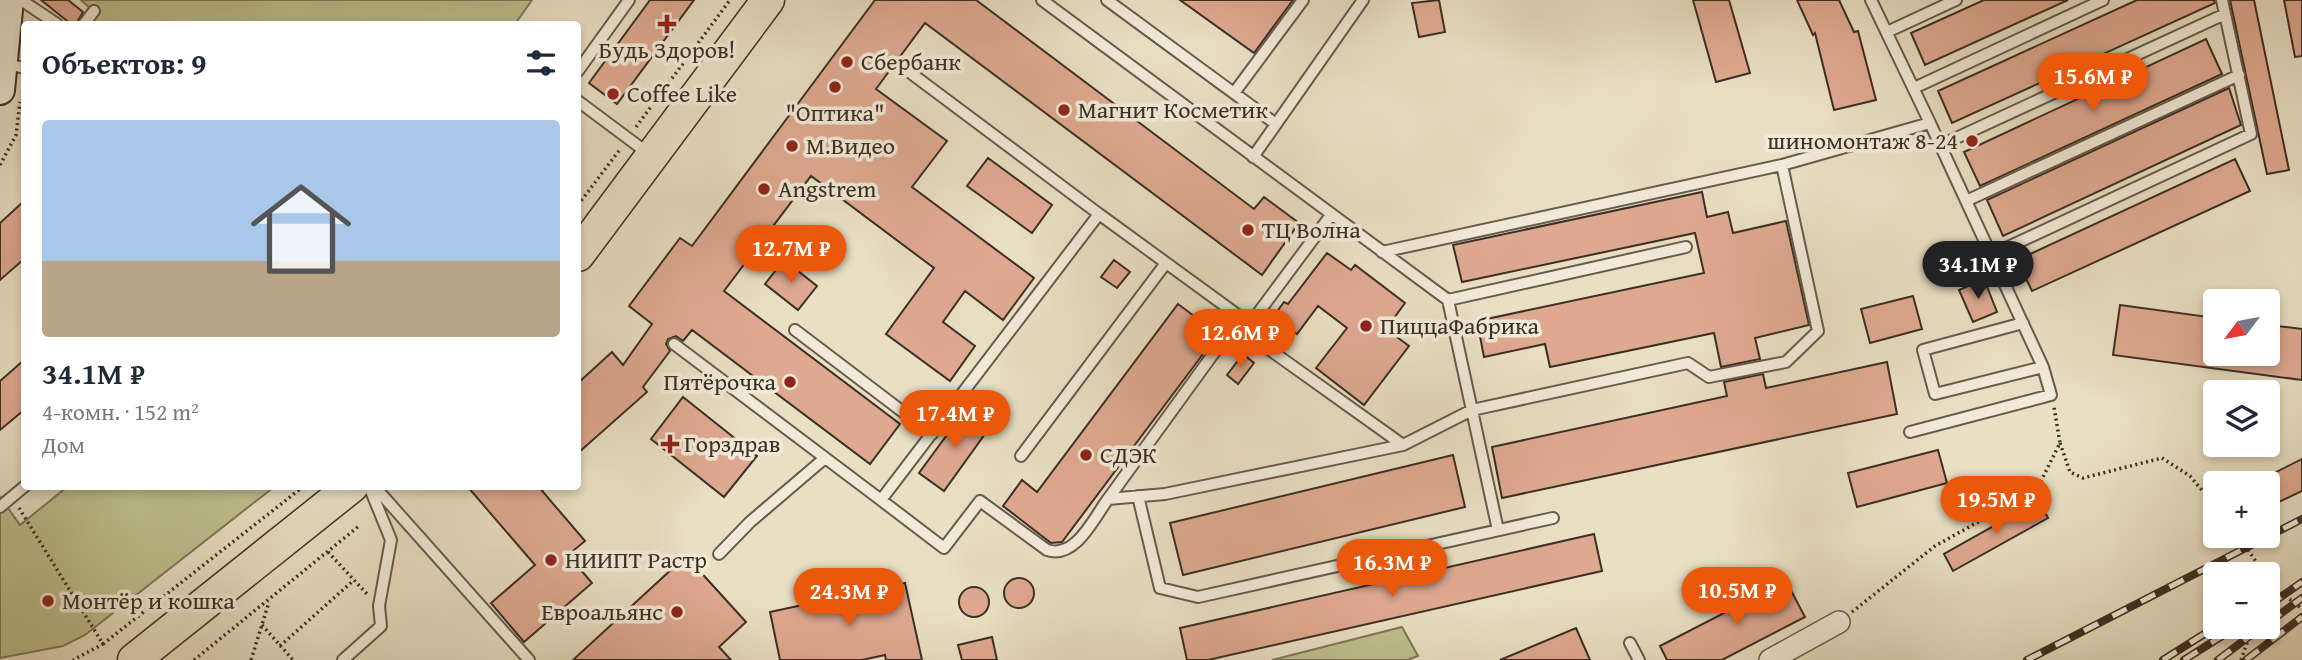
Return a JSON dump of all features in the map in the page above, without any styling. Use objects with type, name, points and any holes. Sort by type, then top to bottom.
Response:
[{"type":"main road","points":[[9,0],[13,72]]},
{"type":"main road","points":[[581,250],[640,147],[768,0]]},
{"type":"main road","points":[[134,660],[347,490]]},
{"type":"street","points":[[1770,660],[1839,622]]},
{"type":"lane","points":[[21,0],[52,21]]},
{"type":"lane","points":[[581,67],[629,0]]},
{"type":"lane","points":[[1042,0],[1448,300],[1498,530]]},
{"type":"lane","points":[[1107,0],[1276,124]]},
{"type":"lane","points":[[1234,93],[1303,0]]},
{"type":"lane","points":[[1253,157],[1363,0]]},
{"type":"lane","points":[[1871,0],[2023,323],[2043,367],[2051,395],[1910,432]]},
{"type":"lane","points":[[1887,32],[1956,0]]},
{"type":"lane","points":[[1914,88],[2103,0]]},
{"type":"lane","points":[[1992,255],[2251,134],[2222,0]]},
{"type":"lane","points":[[86,21],[94,11]]},
{"type":"lane","points":[[1941,145],[2225,14]]},
{"type":"lane","points":[[908,71],[1404,445]]},
{"type":"lane","points":[[1966,201],[2239,75]]},
{"type":"lane","points":[[581,103],[640,147]]},
{"type":"lane","points":[[1382,252],[1782,165],[1930,123]]},
{"type":"lane","points":[[1108,499],[1165,494],[1404,445],[1472,410],[1688,362],[1709,377],[1786,362],[1818,331],[1782,165]]},
{"type":"lane","points":[[881,500],[1099,214]]},
{"type":"lane","points":[[1238,321],[1250,324],[1331,215]]},
{"type":"lane","points":[[1448,300],[1686,247]]},
{"type":"lane","points":[[1021,456],[1166,263]]},
{"type":"lane","points":[[674,344],[944,548],[980,501],[1047,550],[1059,553],[1070,549],[1238,321]]},
{"type":"lane","points":[[2023,323],[1923,350],[1935,394],[2043,367]]},
{"type":"lane","points":[[795,330],[932,434]]},
{"type":"lane","points":[[719,554],[750,522],[825,458]]},
{"type":"lane","points":[[0,507],[21,489]]},
{"type":"lane","points":[[343,660],[381,626],[379,606],[391,540],[373,490]]},
{"type":"lane","points":[[376,490],[529,660]]},
{"type":"lane","points":[[1138,496],[1160,588],[1198,597],[1553,518]]},
{"type":"lane","points":[[1630,643],[1639,660]]},
{"type":"path","points":[[581,202],[640,147],[730,0]]},
{"type":"path","points":[[0,166],[16,135],[13,72]]},
{"type":"path","points":[[2051,395],[2060,443],[2070,472],[2083,478],[2162,458],[2190,477],[2203,492]]},
{"type":"path","points":[[1839,622],[1935,546],[2038,489],[2060,443]]},
{"type":"path","points":[[73,660],[103,645],[299,490]]},
{"type":"path","points":[[12,497],[103,645]]},
{"type":"path","points":[[194,660],[359,526]]},
{"type":"path","points":[[328,552],[379,606]]},
{"type":"path","points":[[280,646],[354,580]]},
{"type":"path","points":[[2280,593],[2302,609]]},
{"type":"path","points":[[251,660],[270,600]]},
{"type":"path","points":[[262,625],[293,660]]},
{"type":"path","points":[[2241,660],[2248,639]]},
{"type":"green space","points":[[81,0],[532,0],[517,21],[82,21],[89,7]]},
{"type":"green space","points":[[63,490],[270,490],[85,635],[63,646],[0,658],[0,497],[20,525]]},
{"type":"green space","points":[[1402,627],[1418,656],[1407,660],[1272,660]]},
{"type":"building","points":[[41,0],[68,0],[83,12],[78,21],[67,21]]},
{"type":"building","points":[[650,0],[694,0],[617,104],[589,83]]},
{"type":"building","name":"ТЦ Волна","points":[[875,0],[976,0],[1254,209],[1264,197],[1299,223],[1262,275],[925,23],[876,89],[947,141],[912,187],[1034,278],[1003,320],[965,291],[943,322],[975,346],[950,381],[886,334],[934,268],[811,176],[724,291],[900,424],[870,464],[692,330],[683,341],[676,336],[668,339],[666,344],[670,351],[643,387],[647,392],[581,450],[581,380],[612,352],[623,365],[652,324],[629,306],[680,238],[692,246]]},
{"type":"building","points":[[1180,0],[1293,0],[1254,53]]},
{"type":"building","points":[[1439,0],[1445,32],[1419,37],[1412,3]]},
{"type":"building","points":[[1693,0],[1729,0],[1750,73],[1716,82]]},
{"type":"building","points":[[1797,0],[1839,0],[1854,32],[1858,31],[1876,100],[1834,110],[1815,33],[1813,35]]},
{"type":"building","points":[[1984,0],[2068,0],[1925,65],[1911,33]]},
{"type":"building","points":[[2137,0],[2214,0],[2215,3],[1952,123],[1938,91]]},
{"type":"building","points":[[2230,0],[2254,0],[2289,170],[2267,174]]},
{"type":"building","points":[[2284,0],[2302,0],[2302,56],[2295,57]]},
{"type":"building","points":[[2206,39],[2222,74],[1980,186],[1964,152]]},
{"type":"building","points":[[2229,88],[2241,125],[2003,236],[1987,200]]},
{"type":"building","points":[[988,158],[1052,205],[1032,233],[967,186]]},
{"type":"building","points":[[2235,159],[2250,191],[2032,291],[2017,260]]},
{"type":"building","points":[[1702,192],[1707,217],[1728,212],[1733,233],[1786,221],[1809,325],[1755,338],[1760,359],[1721,367],[1714,333],[1550,367],[1545,344],[1484,357],[1477,321],[1704,273],[1695,233],[1462,282],[1453,245]]},
{"type":"building","points":[[21,204],[21,262],[0,280],[0,223]]},
{"type":"building","points":[[1327,253],[1351,270],[1355,265],[1405,303],[1386,329],[1409,346],[1364,405],[1316,368],[1347,328],[1318,306],[1297,334],[1273,317],[1284,302],[1288,304]]},
{"type":"building","points":[[784,260],[817,286],[798,310],[765,284]]},
{"type":"building","points":[[1114,260],[1130,272],[1117,288],[1101,277]]},
{"type":"building","points":[[1984,279],[1997,312],[1973,322],[1959,290]]},
{"type":"building","points":[[1913,296],[1922,329],[1870,343],[1861,309]]},
{"type":"building","points":[[1178,304],[1218,334],[1062,542],[1051,543],[1003,506],[1022,480],[1037,492]]},
{"type":"building","points":[[2120,305],[2203,316],[2203,366],[2280,366],[2280,326],[2302,329],[2302,380],[2113,355]]},
{"type":"building","points":[[1243,354],[1254,363],[1238,384],[1227,375]]},
{"type":"building","points":[[1887,362],[1897,414],[1502,498],[1492,447],[1727,396],[1724,382],[1763,374],[1766,388]]},
{"type":"building","points":[[21,363],[21,412],[0,430],[0,381]]},
{"type":"building","points":[[683,397],[757,456],[724,497],[651,439]]},
{"type":"building","points":[[966,409],[990,427],[944,491],[919,473]]},
{"type":"building","points":[[1938,450],[1947,483],[1857,507],[1848,473]]},
{"type":"building","points":[[1453,455],[1465,507],[1183,575],[1170,523]]},
{"type":"building","points":[[2302,459],[2302,491],[2280,501],[2278,471]]},
{"type":"building","name":"НИИПТ Растр","points":[[470,490],[541,490],[585,541],[568,555],[592,583],[524,642],[491,603],[535,565]]},
{"type":"building","points":[[2038,501],[2048,518],[1953,571],[1944,554]]},
{"type":"building","points":[[1594,534],[1602,571],[1208,660],[1187,660],[1180,628]]},
{"type":"building","points":[[686,556],[746,622],[719,647],[731,660],[573,660]]},
{"type":"building","points":[[1019,578],[1025,579],[1033,587],[1033,599],[1025,607],[1019,608],[1013,607],[1005,599],[1004,593],[1005,587],[1013,579]]},
{"type":"building","points":[[1786,581],[1805,617],[1722,660],[1667,660],[1660,646]]},
{"type":"building","points":[[905,583],[922,660],[886,660],[885,655],[862,660],[780,660],[770,612]]},
{"type":"building","points":[[974,587],[980,588],[988,596],[988,608],[980,616],[974,617],[968,616],[960,608],[959,602],[960,596],[968,588]]},
{"type":"building","points":[[1576,628],[1590,660],[1500,660]]},
{"type":"building","points":[[992,637],[997,660],[962,660],[958,645]]},
{"type":"railway","points":[[2027,660],[2302,519]]},
{"type":"railway","points":[[2280,598],[2302,582]]},
{"type":"railway","points":[[2280,614],[2302,598]]},
{"type":"railway","points":[[2246,660],[2302,617]]},
{"type":"railway","points":[[2163,660],[2203,635]]},
{"type":"railway","points":[[2184,660],[2217,639]]},
{"type":"railway","points":[[2218,660],[2246,639]]},
{"type":"place","name":"Будь Здоров!","points":[[667,24]]},
{"type":"place","name":"Сбербанк","points":[[847,62]]},
{"type":"place","name":"\"Оптика\"","points":[[835,87]]},
{"type":"place","name":"Coffee Like","points":[[613,94]]},
{"type":"place","name":"Магнит Косметик","points":[[1064,110]]},
{"type":"place","name":"шиномонтаж 8-24","points":[[1972,141]]},
{"type":"place","name":"М.Видео","points":[[792,146]]},
{"type":"place","name":"Angstrem","points":[[764,189]]},
{"type":"place","name":"ТЦ Волна","points":[[1248,230]]},
{"type":"place","name":"ПиццаФабрика","points":[[1366,326]]},
{"type":"place","name":"Пятёрочка","points":[[790,382]]},
{"type":"place","name":"Горздрав","points":[[670,444]]},
{"type":"place","name":"СДЭК","points":[[1086,455]]},
{"type":"place","name":"НИИПТ Растр","points":[[551,560]]},
{"type":"place","name":"Монтёр и кошка","points":[[48,601]]},
{"type":"place","name":"Евроальянс","points":[[677,612]]}]
